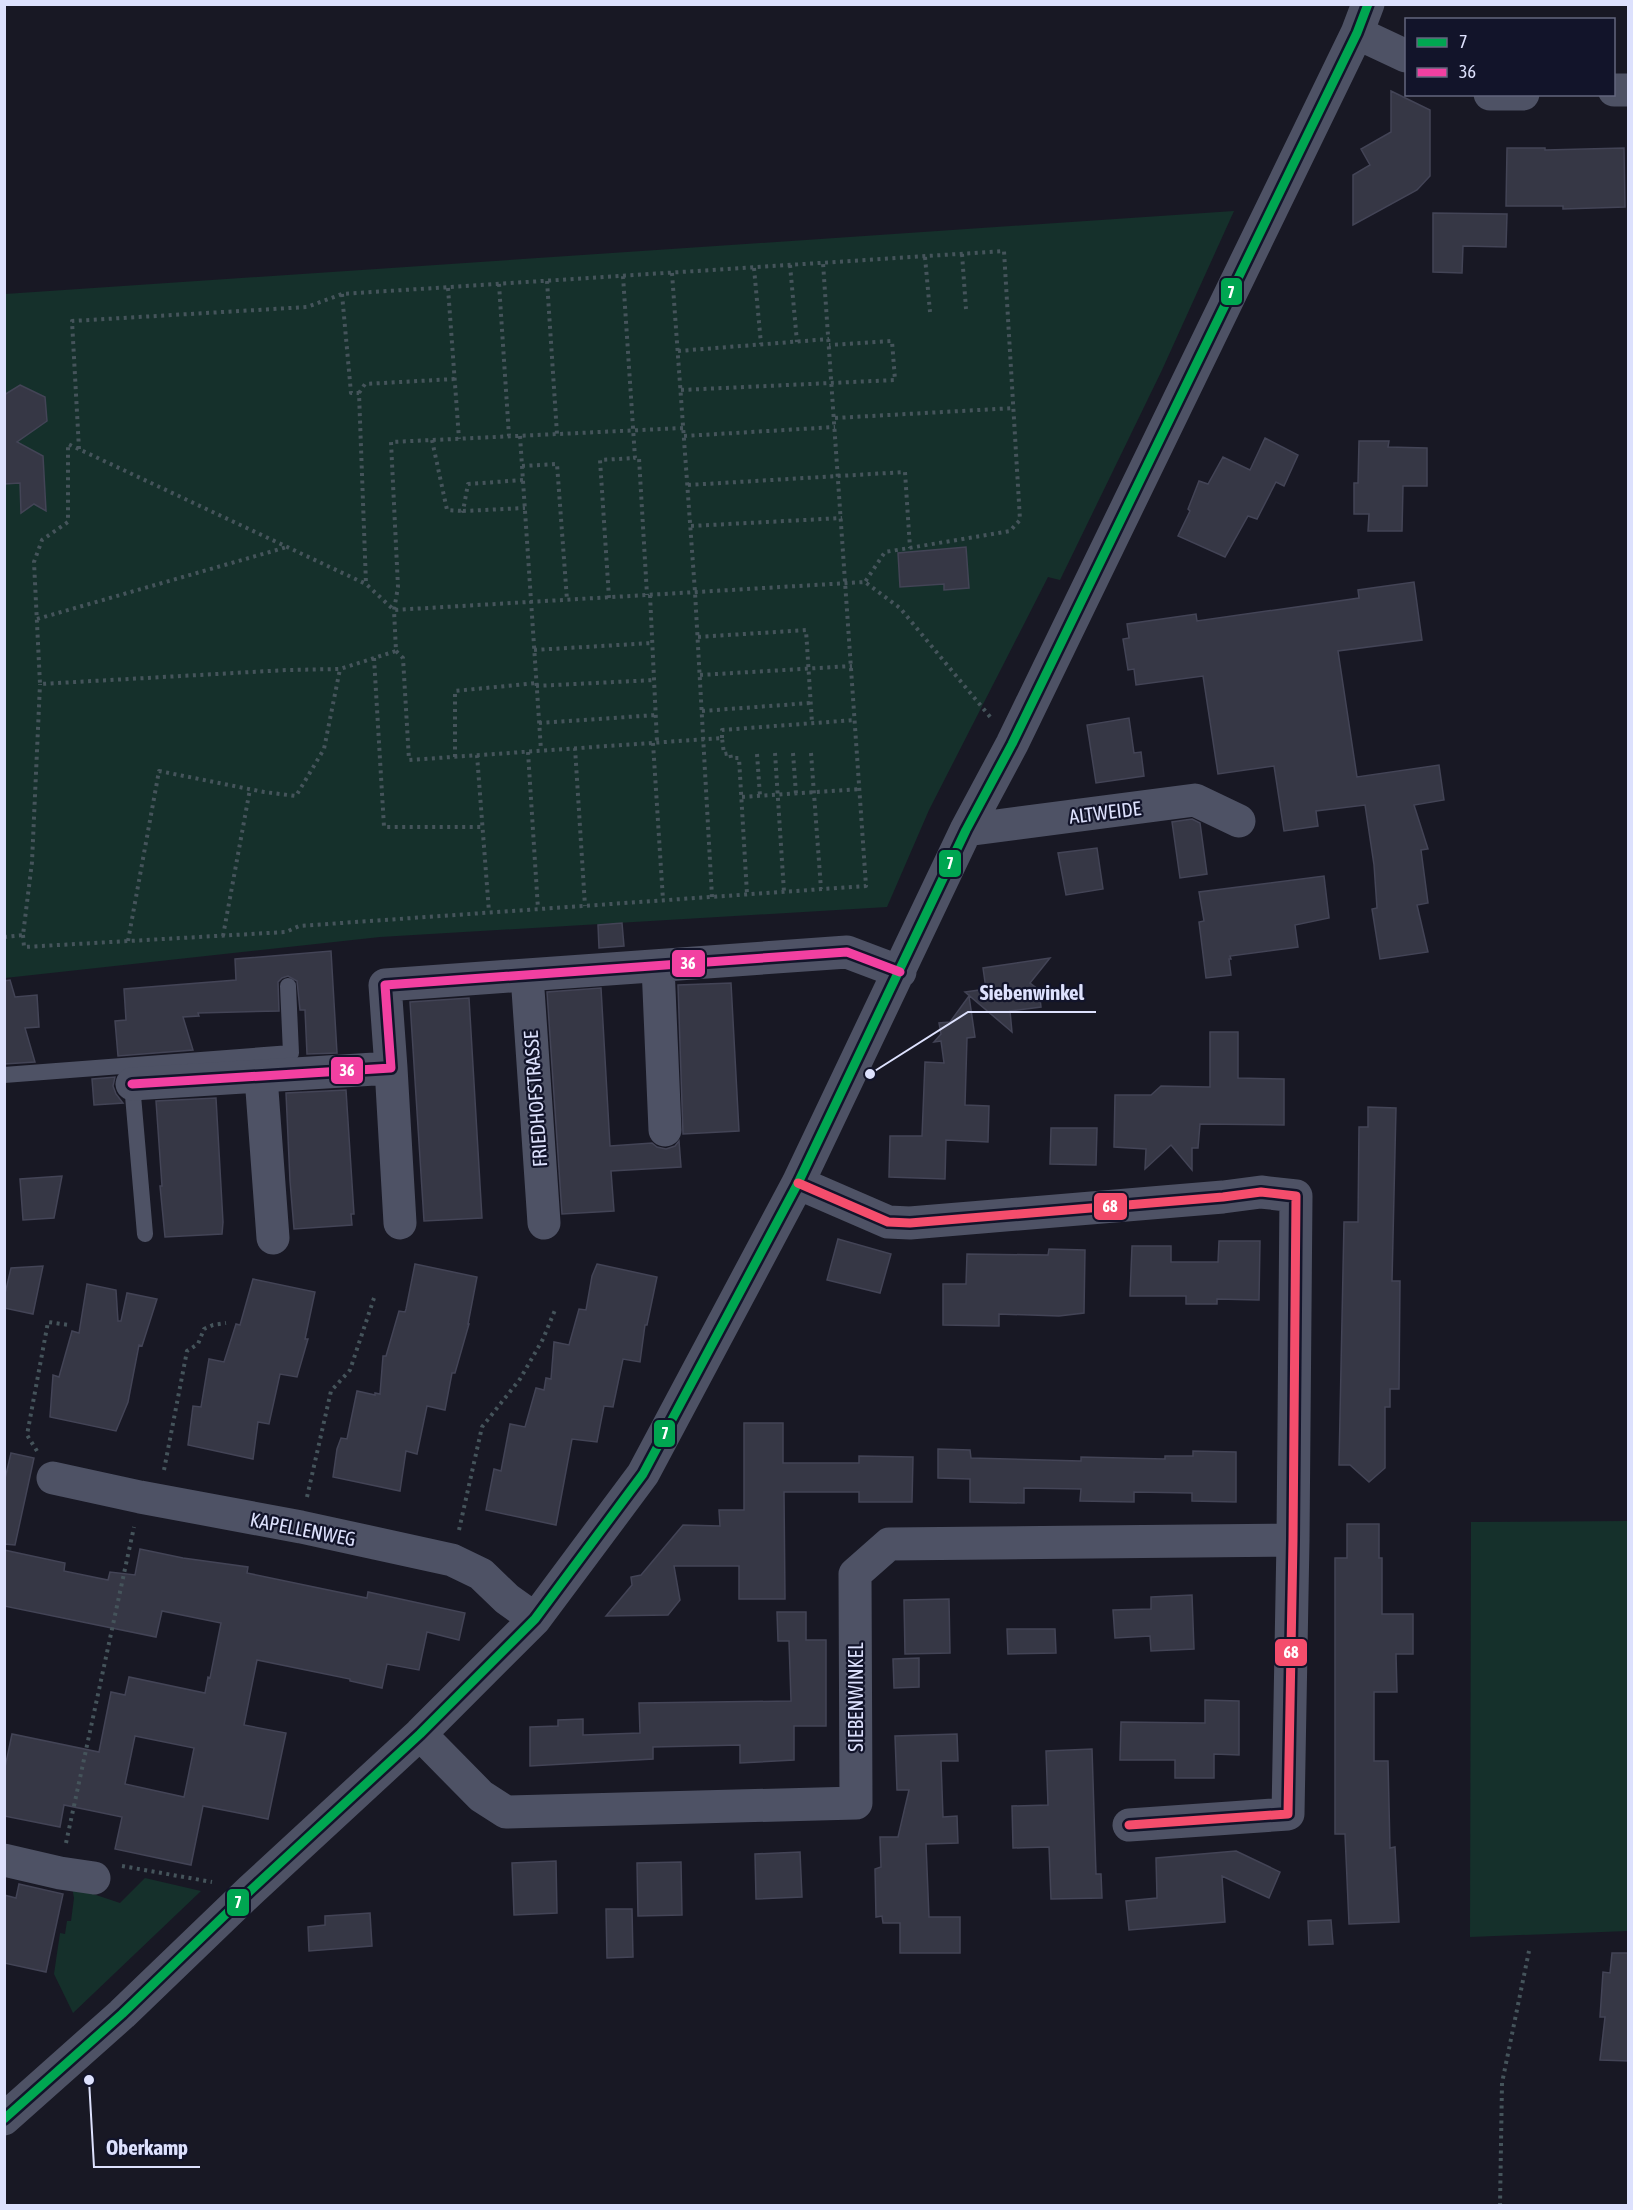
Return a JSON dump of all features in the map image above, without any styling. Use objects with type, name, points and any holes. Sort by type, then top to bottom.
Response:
[{"type":"street","points":[[4,2120],[130,2007],[251,1890],[420,1734],[535,1619],[643,1474],[798,1183],[966,830],[1012,744],[1363,19],[1405,54]]},
{"type":"street","name":"ALTWEIDE","points":[[966,830],[1195,800],[1239,821]]},
{"type":"street","points":[[400,1223],[385,985],[847,952],[900,972]]},
{"type":"street","points":[[658,966],[665,1130]]},
{"type":"street","name":"FRIEDHOFSTRASSE","points":[[527,975],[544,1223]]},
{"type":"street","points":[[132,1084],[391,1068]]},
{"type":"street","points":[[261,1077],[273,1238]]},
{"type":"street","points":[[798,1183],[888,1221],[910,1223],[1261,1192],[1296,1196],[1288,1815],[1129,1825]]},
{"type":"street","name":"KAPELLENWEG","points":[[53,1478],[149,1499],[301,1527],[452,1560],[481,1574],[507,1599],[535,1619]]},
{"type":"street","name":"SIEBENWINKEL","points":[[420,1734],[481,1796],[506,1812],[856,1803],[855,1574],[889,1544],[1293,1540]]},
{"type":"street","points":[[4,1860],[60,1873],[102,1871]]},
{"type":"lane","points":[[4,1075],[291,1053],[288,986]]},
{"type":"lane","points":[[132,1084],[145,1234]]},
{"type":"path","points":[[79,449],[72,321],[307,306],[342,294],[1004,251],[1020,520],[1010,531],[885,552],[865,582]]},
{"type":"path","points":[[962,254],[966,309]]},
{"type":"path","points":[[925,256],[930,312]]},
{"type":"path","points":[[823,263],[842,518],[846,583],[852,666],[866,886],[299,926],[286,932],[24,947],[23,935],[32,862],[40,684],[34,562],[42,540],[68,522],[68,444],[366,584],[394,610],[530,603],[567,600],[609,598],[695,592],[846,583],[865,582],[900,608],[929,640],[1012,744]]},
{"type":"path","points":[[790,265],[797,342]]},
{"type":"path","points":[[754,268],[761,344]]},
{"type":"path","points":[[672,273],[691,526],[712,897]]},
{"type":"path","points":[[623,276],[635,458]]},
{"type":"path","points":[[547,281],[557,434]]},
{"type":"path","points":[[499,284],[509,436]]},
{"type":"path","points":[[448,288],[459,439]]},
{"type":"path","points":[[342,294],[351,393],[359,393]]},
{"type":"path","points":[[678,351],[829,339]]},
{"type":"path","points":[[681,390],[895,380],[892,340],[830,345]]},
{"type":"path","points":[[366,584],[359,393],[366,384],[455,379]]},
{"type":"path","points":[[835,418],[1014,408]]},
{"type":"path","points":[[684,436],[835,427]]},
{"type":"path","points":[[683,428],[391,442],[398,587],[394,610],[396,651],[403,658],[409,760],[722,738]]},
{"type":"path","points":[[520,436],[541,750]]},
{"type":"path","points":[[432,440],[447,510],[525,508]]},
{"type":"path","points":[[609,598],[600,460],[639,458],[656,716],[655,742],[663,900]]},
{"type":"path","points":[[522,466],[557,464],[567,600]]},
{"type":"path","points":[[688,485],[905,472],[910,548]]},
{"type":"path","points":[[463,511],[468,484],[523,480]]},
{"type":"path","points":[[691,526],[842,518]]},
{"type":"path","points":[[37,619],[288,547]]},
{"type":"path","points":[[698,638],[806,630],[812,723]]},
{"type":"path","points":[[534,650],[652,643]]},
{"type":"path","points":[[40,684],[340,669],[396,651]]},
{"type":"path","points":[[374,657],[384,827],[482,827]]},
{"type":"path","points":[[700,675],[852,666]]},
{"type":"path","points":[[128,941],[159,771],[296,796],[324,749],[340,669]]},
{"type":"path","points":[[455,756],[455,691],[654,680]]},
{"type":"path","points":[[702,711],[810,703]]},
{"type":"path","points":[[539,723],[656,716]]},
{"type":"path","points":[[747,894],[739,758],[731,758],[730,753],[724,754],[722,730],[855,720]]},
{"type":"path","points":[[575,748],[585,906]]},
{"type":"path","points":[[528,752],[538,909]]},
{"type":"path","points":[[775,753],[784,892]]},
{"type":"path","points":[[793,753],[796,794]]},
{"type":"path","points":[[811,753],[821,889]]},
{"type":"path","points":[[757,754],[760,796]]},
{"type":"path","points":[[477,755],[489,912]]},
{"type":"path","points":[[223,936],[250,789]]},
{"type":"path","points":[[742,797],[860,789]]},
{"type":"path","points":[[4,937],[23,935]]},
{"type":"path","points":[[301,1527],[331,1392],[350,1370],[374,1298]]},
{"type":"path","points":[[452,1560],[482,1427],[520,1379],[543,1339],[555,1310]]},
{"type":"path","points":[[53,1478],[27,1435],[48,1322],[69,1325]]},
{"type":"path","points":[[60,1873],[149,1499],[187,1351],[198,1344],[204,1329],[213,1324],[225,1323]]},
{"type":"path","points":[[102,1871],[251,1890]]},
{"type":"path","points":[[1500,2205],[1502,2084],[1529,1951]]},
{"type":"green space","points":[[1234,211],[1162,370],[1060,580],[1048,577],[929,810],[887,907],[380,937],[5,978],[5,294]]},
{"type":"green space","points":[[1628,1521],[1628,1931],[1470,1937],[1471,1522]]},
{"type":"green space","points":[[145,1878],[201,1891],[73,2013],[54,1974],[60,1933],[65,1934],[67,1921],[71,1921],[74,1898],[72,1887],[120,1903]]},
{"type":"building","points":[[1391,91],[1430,110],[1430,176],[1417,190],[1353,225],[1353,175],[1370,165],[1361,149],[1391,132]]},
{"type":"building","points":[[1507,148],[1545,148],[1545,150],[1624,148],[1625,207],[1563,209],[1563,206],[1506,206]]},
{"type":"building","points":[[1433,213],[1507,214],[1506,247],[1463,246],[1462,273],[1433,272]]},
{"type":"building","points":[[20,385],[45,397],[47,421],[17,442],[43,456],[46,511],[34,504],[21,513],[20,483],[4,484],[4,395]]},
{"type":"building","points":[[1265,438],[1298,455],[1284,486],[1276,482],[1257,519],[1248,516],[1225,557],[1178,536],[1190,511],[1188,509],[1199,481],[1208,484],[1223,457],[1250,470]]},
{"type":"building","points":[[1359,441],[1389,441],[1388,447],[1427,448],[1427,486],[1403,486],[1402,531],[1368,531],[1369,514],[1354,514],[1354,483],[1358,483]]},
{"type":"building","points":[[966,547],[969,588],[944,590],[944,584],[900,587],[898,553]]},
{"type":"building","points":[[1414,582],[1422,640],[1338,651],[1357,777],[1439,765],[1444,800],[1414,805],[1428,849],[1421,850],[1428,903],[1417,905],[1428,952],[1380,959],[1372,909],[1377,908],[1374,865],[1365,805],[1316,811],[1318,826],[1284,831],[1274,766],[1218,774],[1203,676],[1136,685],[1134,669],[1128,670],[1123,639],[1129,638],[1127,624],[1196,614],[1197,621],[1359,598],[1358,590]]},
{"type":"building","points":[[1129,718],[1134,753],[1141,752],[1144,776],[1096,783],[1087,725]]},
{"type":"building","points":[[1192,819],[1200,823],[1207,874],[1180,878],[1172,822]]},
{"type":"building","points":[[1097,848],[1103,889],[1066,895],[1058,853]]},
{"type":"building","points":[[1324,876],[1329,918],[1295,925],[1298,947],[1230,956],[1231,975],[1206,978],[1199,922],[1204,921],[1199,892]]},
{"type":"building","points":[[622,923],[624,946],[599,948],[598,925]]},
{"type":"building","points":[[331,951],[337,1053],[307,1054],[305,1010],[300,1010],[297,981],[288,976],[278,982],[279,1011],[198,1013],[199,1016],[183,1017],[193,1050],[118,1056],[115,1021],[126,1020],[124,989],[236,980],[235,959]]},
{"type":"building","points":[[1050,958],[1030,983],[1039,990],[1041,1007],[1010,1011],[1012,1032],[965,992],[986,989],[983,968]]},
{"type":"building","points":[[10,980],[15,997],[37,995],[39,1027],[25,1028],[35,1062],[4,1064],[4,981]]},
{"type":"building","points":[[731,983],[739,1131],[683,1134],[678,985]]},
{"type":"building","points":[[601,988],[610,1146],[652,1143],[666,1149],[675,1146],[679,1141],[681,1167],[611,1171],[614,1211],[562,1214],[547,992]]},
{"type":"building","points":[[969,996],[975,1037],[967,1038],[965,1105],[989,1106],[988,1142],[946,1140],[945,1179],[889,1177],[890,1136],[922,1136],[925,1062],[944,1063],[941,1041],[934,1042],[941,1034],[939,1023],[950,1022]]},
{"type":"building","points":[[469,998],[482,1218],[424,1221],[410,1002]]},
{"type":"building","points":[[1210,1032],[1238,1032],[1238,1078],[1284,1079],[1284,1125],[1200,1124],[1198,1148],[1192,1148],[1192,1170],[1171,1145],[1145,1169],[1146,1149],[1114,1147],[1115,1095],[1151,1095],[1161,1086],[1210,1087]]},
{"type":"building","points":[[115,1077],[113,1086],[123,1103],[94,1105],[92,1079]]},
{"type":"building","points":[[346,1090],[354,1214],[351,1214],[352,1225],[294,1229],[286,1093]]},
{"type":"building","points":[[216,1098],[222,1234],[165,1237],[156,1101]]},
{"type":"building","points":[[1368,1107],[1396,1108],[1392,1281],[1400,1281],[1399,1389],[1390,1389],[1390,1407],[1385,1407],[1385,1468],[1369,1482],[1350,1465],[1339,1465],[1344,1222],[1358,1222],[1359,1127],[1368,1127]]},
{"type":"building","points":[[1051,1128],[1097,1128],[1096,1165],[1050,1164]]},
{"type":"building","points":[[62,1176],[54,1218],[23,1220],[20,1179]]},
{"type":"building","points":[[838,1239],[891,1254],[880,1293],[827,1280]]},
{"type":"building","points":[[1219,1241],[1260,1241],[1259,1300],[1217,1299],[1217,1304],[1186,1304],[1186,1296],[1130,1296],[1132,1246],[1171,1246],[1171,1262],[1218,1262]]},
{"type":"building","points":[[1049,1249],[1085,1250],[1084,1313],[1059,1316],[999,1314],[999,1326],[943,1325],[943,1284],[966,1284],[967,1254],[1048,1255]]},
{"type":"building","points":[[415,1264],[477,1277],[469,1324],[455,1373],[452,1373],[445,1410],[427,1406],[417,1454],[406,1451],[400,1491],[333,1477],[337,1449],[341,1438],[347,1439],[357,1391],[380,1394],[383,1356],[386,1356],[399,1311],[405,1312]]},
{"type":"building","points":[[597,1264],[657,1277],[647,1325],[645,1325],[640,1362],[623,1359],[613,1407],[604,1406],[597,1442],[572,1439],[556,1525],[486,1510],[494,1469],[501,1471],[510,1424],[525,1427],[536,1388],[544,1390],[546,1378],[551,1379],[554,1342],[569,1345],[579,1309],[586,1310],[592,1276]]},
{"type":"building","points":[[43,1266],[33,1314],[4,1308],[11,1268]]},
{"type":"building","points":[[253,1279],[315,1292],[305,1339],[308,1339],[297,1377],[280,1374],[269,1424],[258,1422],[253,1459],[188,1445],[193,1406],[201,1407],[209,1359],[224,1362],[236,1324],[240,1325]]},
{"type":"building","points":[[87,1284],[116,1290],[118,1321],[121,1321],[127,1293],[157,1299],[142,1346],[139,1345],[128,1402],[116,1431],[50,1417],[53,1375],[59,1377],[72,1331],[79,1333]]},
{"type":"building","points":[[744,1423],[783,1423],[783,1463],[859,1463],[859,1456],[913,1457],[912,1502],[859,1502],[859,1492],[784,1492],[785,1599],[739,1599],[739,1566],[674,1566],[680,1600],[668,1615],[606,1616],[632,1585],[631,1577],[641,1575],[683,1525],[720,1526],[719,1510],[744,1510]]},
{"type":"building","points":[[938,1449],[970,1450],[971,1458],[1081,1461],[1081,1457],[1165,1459],[1165,1456],[1193,1456],[1193,1451],[1236,1452],[1236,1502],[1192,1501],[1192,1493],[1134,1492],[1134,1502],[1080,1501],[1081,1489],[1024,1488],[1024,1503],[970,1502],[970,1479],[938,1478]]},
{"type":"building","points":[[11,1453],[34,1458],[15,1545],[4,1544],[4,1483]]},
{"type":"building","points":[[1347,1524],[1379,1524],[1379,1558],[1382,1558],[1382,1614],[1413,1614],[1413,1654],[1396,1654],[1397,1692],[1374,1692],[1374,1761],[1388,1761],[1390,1848],[1395,1847],[1399,1922],[1349,1924],[1345,1834],[1335,1834],[1335,1558],[1347,1558]]},
{"type":"building","points":[[140,1549],[183,1558],[248,1567],[247,1573],[367,1598],[368,1592],[465,1613],[459,1640],[427,1632],[419,1670],[387,1664],[382,1688],[257,1660],[244,1725],[286,1733],[268,1819],[203,1806],[191,1865],[115,1849],[122,1817],[64,1805],[60,1827],[4,1816],[4,1772],[12,1734],[99,1752],[111,1692],[125,1695],[129,1677],[205,1693],[221,1623],[162,1611],[156,1637],[4,1606],[4,1550],[65,1563],[64,1571],[108,1580],[110,1572],[135,1575]],"holes":[[[135,1736],[194,1748],[184,1797],[125,1784]]]},
{"type":"building","points":[[1192,1595],[1194,1649],[1151,1651],[1150,1636],[1115,1638],[1113,1610],[1151,1609],[1151,1597]]},
{"type":"building","points":[[949,1599],[950,1653],[905,1654],[904,1600]]},
{"type":"building","points":[[777,1612],[806,1612],[806,1640],[826,1640],[826,1726],[794,1726],[794,1760],[740,1763],[740,1745],[653,1747],[653,1759],[530,1766],[530,1727],[558,1726],[558,1720],[583,1719],[583,1735],[640,1733],[639,1703],[791,1701],[789,1641],[778,1641]]},
{"type":"building","points":[[1007,1629],[1055,1629],[1056,1653],[1008,1654]]},
{"type":"building","points":[[919,1658],[919,1687],[894,1688],[893,1659]]},
{"type":"building","points":[[1205,1700],[1239,1701],[1239,1755],[1214,1754],[1214,1778],[1175,1778],[1175,1760],[1120,1760],[1121,1722],[1205,1723]]},
{"type":"building","points":[[957,1734],[958,1761],[941,1761],[943,1817],[957,1816],[958,1843],[926,1844],[929,1917],[960,1917],[960,1953],[900,1953],[900,1923],[883,1923],[882,1916],[876,1917],[875,1869],[881,1867],[880,1837],[898,1837],[909,1790],[897,1790],[895,1736]]},
{"type":"building","points":[[1092,1749],[1096,1874],[1101,1874],[1102,1898],[1051,1899],[1049,1847],[1013,1848],[1012,1806],[1048,1805],[1046,1751]]},
{"type":"building","points":[[1236,1851],[1280,1872],[1269,1898],[1222,1876],[1225,1922],[1129,1930],[1126,1901],[1157,1898],[1156,1858]]},
{"type":"building","points":[[800,1852],[802,1897],[756,1899],[755,1854]]},
{"type":"building","points":[[556,1861],[557,1913],[514,1915],[512,1863]]},
{"type":"building","points":[[681,1862],[682,1915],[638,1916],[637,1863]]},
{"type":"building","points":[[19,1884],[63,1894],[46,1972],[4,1963],[4,1895],[16,1898]]},
{"type":"building","points":[[606,1909],[632,1909],[633,1957],[607,1958]]},
{"type":"building","points":[[370,1913],[372,1946],[309,1951],[308,1927],[325,1925],[325,1916]]},
{"type":"building","points":[[1331,1920],[1333,1944],[1309,1945],[1308,1921]]},
{"type":"building","points":[[1612,1953],[1629,1953],[1629,2061],[1600,2060],[1605,2017],[1600,2017],[1603,1972],[1610,1973]]},
{"type":"transit line","name":"7","points":[[4,2119],[122,2014],[251,1890],[420,1734],[535,1619],[643,1474],[798,1183],[966,830],[1012,744],[1357,33],[1368,4]]},
{"type":"transit line","name":"36","points":[[132,1084],[391,1068],[385,985],[847,952],[900,972]]},
{"type":"transit line","name":"68","points":[[798,1183],[888,1222],[910,1223],[1261,1192],[1296,1196],[1288,1814],[1129,1825]]},
{"type":"place","name":"Siebenwinkel","points":[[870,1074]]},
{"type":"place","name":"Oberkamp","points":[[89,2080]]}]
